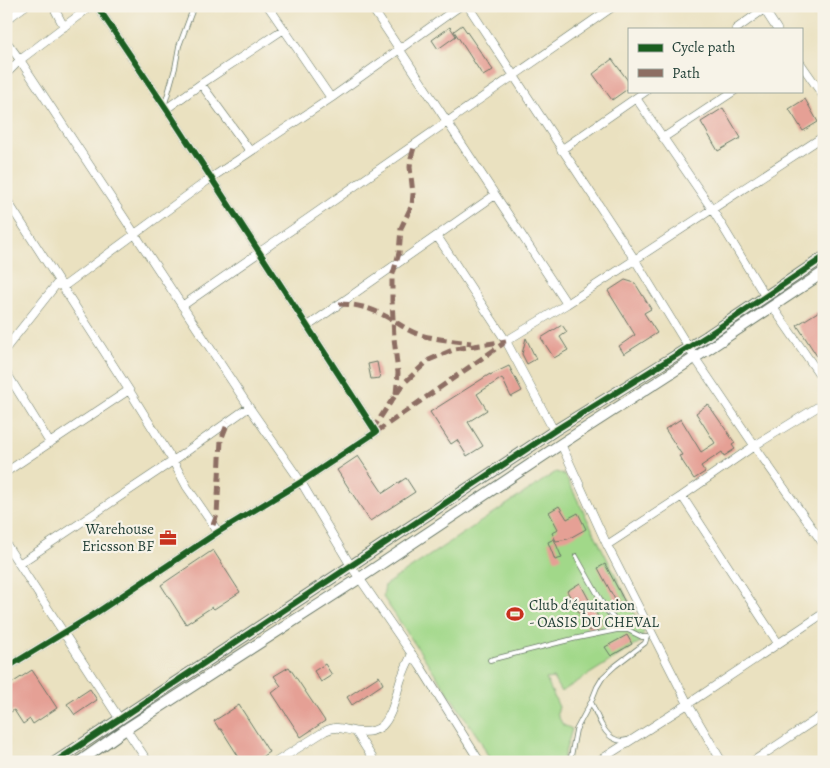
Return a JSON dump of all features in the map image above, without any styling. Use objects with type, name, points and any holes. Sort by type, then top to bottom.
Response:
[{"type":"street","points":[[6,20],[25,6]]},
{"type":"street","points":[[53,6],[64,27]]},
{"type":"street","points":[[6,74],[20,60],[91,6]]},
{"type":"street","points":[[6,668],[110,604],[218,532],[301,482],[376,432],[260,252],[97,6]]},
{"type":"street","points":[[268,6],[331,98]]},
{"type":"street","points":[[371,6],[567,304]]},
{"type":"street","points":[[6,348],[61,284],[135,235],[211,178],[331,98],[460,6]]},
{"type":"street","points":[[468,6],[635,260],[688,348],[824,545]]},
{"type":"street","points":[[182,306],[614,6]]},
{"type":"street","points":[[737,28],[763,8],[776,28]]},
{"type":"street","points":[[165,108],[284,29]]},
{"type":"street","points":[[6,41],[248,407],[301,482],[351,566],[412,654],[480,762]]},
{"type":"street","points":[[802,65],[824,97]]},
{"type":"street","points":[[201,84],[250,151]]},
{"type":"street","points":[[561,150],[645,92]]},
{"type":"street","points":[[663,138],[732,92]]},
{"type":"street","points":[[636,98],[712,209],[765,296]]},
{"type":"street","points":[[506,341],[567,304],[824,136]]},
{"type":"street","points":[[308,326],[495,195]]},
{"type":"street","points":[[7,203],[129,390],[187,487],[218,532]]},
{"type":"street","points":[[437,236],[506,341],[554,431]]},
{"type":"street","points":[[55,762],[554,431],[688,348],[824,257]]},
{"type":"street","points":[[79,762],[126,729],[360,578],[824,272]]},
{"type":"street","points":[[772,306],[824,380]]},
{"type":"street","points":[[6,372],[50,442]]},
{"type":"street","points":[[6,472],[129,390]]},
{"type":"street","points":[[608,545],[754,446],[824,403]]},
{"type":"street","points":[[19,564],[173,461],[248,407]]},
{"type":"street","points":[[561,444],[651,638],[722,762]]},
{"type":"street","points":[[682,496],[778,643]]},
{"type":"street","points":[[6,544],[119,718]]},
{"type":"street","points":[[597,762],[824,613]]},
{"type":"street","points":[[276,762],[332,728],[356,732],[380,728],[387,719],[412,654]]},
{"type":"street","points":[[752,762],[824,714]]},
{"type":"street","points":[[126,729],[148,762]]},
{"type":"street","points":[[356,732],[375,762]]},
{"type":"lane","points":[[165,108],[179,46],[194,6]]},
{"type":"lane","points":[[576,556],[607,611],[615,621],[642,637],[651,638]]},
{"type":"lane","points":[[490,660],[573,639],[617,630],[628,630]]},
{"type":"lane","points":[[570,762],[576,730],[597,687],[614,666],[651,638]]},
{"type":"lane","points":[[590,702],[605,730],[611,737],[616,740],[633,740]]},
{"type":"green space","name":"Club d'équitation - OASIS DU CHEVAL","points":[[556,472],[565,475],[644,632],[640,642],[561,692],[553,678],[546,679],[559,707],[557,714],[563,725],[572,729],[562,762],[491,762],[480,740],[383,597],[385,585]]},
{"type":"building","points":[[462,25],[493,70],[483,76],[454,31]]},
{"type":"building","points":[[450,27],[456,36],[438,49],[432,40]]},
{"type":"building","points":[[612,59],[628,81],[628,89],[612,100],[593,74]]},
{"type":"building","points":[[805,99],[818,122],[803,131],[789,109]]},
{"type":"building","points":[[723,108],[741,138],[718,151],[701,122]]},
{"type":"building","points":[[625,280],[635,283],[651,309],[644,313],[657,333],[624,354],[619,346],[635,335],[608,291]]},
{"type":"building","points":[[824,308],[824,367],[797,325]]},
{"type":"building","points":[[562,325],[567,332],[560,337],[568,350],[554,358],[541,338]]},
{"type":"building","points":[[526,338],[536,359],[527,364],[522,354]]},
{"type":"building","points":[[377,362],[380,378],[371,379],[368,364]]},
{"type":"building","points":[[509,366],[522,391],[511,397],[502,378],[477,394],[487,410],[468,422],[483,446],[467,456],[457,440],[451,444],[430,412],[490,374]]},
{"type":"building","points":[[708,404],[735,443],[732,445],[735,449],[724,456],[722,452],[701,466],[705,472],[694,479],[679,456],[682,455],[665,429],[681,419],[701,452],[715,443],[696,413]]},
{"type":"building","points":[[358,456],[383,493],[406,478],[415,492],[370,521],[337,470]]},
{"type":"building","points":[[559,506],[567,519],[578,513],[586,529],[568,539],[556,541],[552,533],[558,529],[549,512]]},
{"type":"building","points":[[554,539],[562,558],[555,560],[548,542]]},
{"type":"building","points":[[213,550],[240,592],[186,624],[161,585]]},
{"type":"building","points":[[605,564],[626,604],[619,607],[598,568]]},
{"type":"building","points":[[580,583],[602,624],[589,631],[567,591]]},
{"type":"building","points":[[627,635],[632,644],[611,656],[605,647]]},
{"type":"building","points":[[325,664],[332,675],[321,682],[314,671]]},
{"type":"building","points":[[289,667],[325,721],[301,737],[272,693],[281,686],[274,676]]},
{"type":"building","points":[[32,670],[57,708],[33,724],[30,719],[23,724],[14,710],[6,715],[6,687]]},
{"type":"building","points":[[379,676],[383,684],[352,705],[347,697]]},
{"type":"building","points":[[90,689],[97,700],[75,715],[67,704]]},
{"type":"building","points":[[239,705],[269,752],[254,762],[242,762],[214,721]]},
{"type":"marked path","points":[[396,394],[398,373],[394,338],[392,277],[399,253],[401,228],[412,205],[413,194],[410,167],[415,144]]},
{"type":"marked path","points":[[339,304],[361,306],[424,336],[471,343]]},
{"type":"marked path","points":[[372,430],[405,382],[429,360],[455,349],[506,341]]},
{"type":"marked path","points":[[376,432],[504,343]]},
{"type":"marked path","points":[[213,525],[217,515],[221,440],[228,422]]},
{"type":"cycle path","points":[[6,668],[93,615],[218,532],[301,482],[376,432],[171,116],[97,6]]},
{"type":"cycle path","points":[[55,762],[554,431],[707,336],[824,257]]},
{"type":"place","name":"Warehouse Ericsson BF","points":[[168,538]]},
{"type":"place","name":"Club d'équitation - OASIS DU CHEVAL","points":[[515,614]]}]
